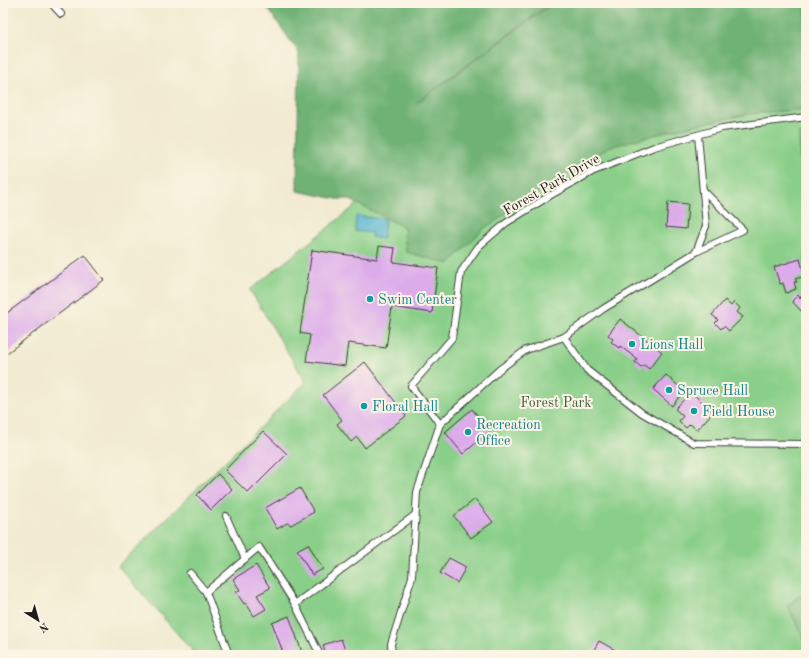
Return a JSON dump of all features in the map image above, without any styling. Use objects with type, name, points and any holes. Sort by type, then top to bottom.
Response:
[{"type":"lane","points":[[51,3],[61,14]]},
{"type":"lane","name":"Forest Park Drive","points":[[440,424],[411,386],[452,338],[461,272],[478,247],[506,223],[594,171],[654,147],[722,128],[806,117]]},
{"type":"lane","points":[[696,252],[706,226],[698,135]]},
{"type":"lane","points":[[392,655],[391,644],[412,577],[417,492],[440,424],[500,369],[526,350],[564,337],[603,309],[696,252],[743,230],[703,190]]},
{"type":"lane","points":[[564,337],[586,370],[642,413],[694,443],[806,444]]},
{"type":"lane","points":[[296,604],[415,515]]},
{"type":"lane","points":[[226,516],[244,559]]},
{"type":"lane","points":[[206,592],[259,547],[296,604],[320,655]]},
{"type":"lane","points":[[190,573],[206,592],[229,655]]},
{"type":"green space","points":[[264,3],[551,3],[416,103],[553,3],[806,3],[806,109],[749,114],[681,128],[609,147],[483,229],[449,264],[406,252],[404,227],[348,199],[337,199],[297,191],[299,53]]},
{"type":"green space","name":"Forest Park","points":[[806,3],[806,655],[196,655],[118,566],[306,382],[250,290],[375,190]]},
{"type":"green space","points":[[806,133],[806,169],[800,165],[799,134]]},
{"type":"green space","points":[[806,591],[806,642],[787,605]]},
{"type":"water","points":[[356,216],[385,219],[383,239],[371,237],[372,233],[355,231]]},
{"type":"building","points":[[668,202],[688,204],[686,229],[666,227]]},
{"type":"building","name":"Swim Center","points":[[379,246],[395,248],[393,262],[438,268],[432,313],[392,307],[386,348],[348,343],[345,366],[306,361],[310,335],[300,333],[312,250],[377,259]]},
{"type":"building","points":[[85,255],[104,280],[3,356],[3,316]]},
{"type":"building","points":[[800,259],[805,276],[795,279],[797,282],[794,282],[796,289],[786,293],[783,283],[780,284],[774,267]]},
{"type":"building","points":[[803,294],[806,297],[806,308],[802,312],[792,301],[798,295],[800,298]]},
{"type":"building","points":[[725,300],[731,306],[734,302],[740,308],[737,312],[743,317],[729,331],[724,326],[721,329],[715,323],[718,320],[712,315]]},
{"type":"building","name":"Lions Hall","points":[[620,319],[662,352],[649,369],[644,365],[641,367],[635,362],[637,359],[620,346],[619,348],[611,342],[613,339],[608,335]]},
{"type":"building","name":"Floral Hall","points":[[365,362],[406,416],[365,448],[357,437],[351,442],[337,424],[342,420],[323,395]]},
{"type":"building","name":"Spruce Hall","points":[[666,375],[684,391],[672,406],[653,389]]},
{"type":"building","name":"Field House","points":[[691,392],[713,412],[697,430],[690,424],[686,428],[679,421],[683,416],[675,409]]},
{"type":"building","name":"Recreation Office","points":[[472,409],[490,431],[463,454],[445,432]]},
{"type":"building","points":[[263,431],[287,454],[248,493],[225,470]]},
{"type":"building","points":[[218,474],[232,489],[211,510],[197,495]]},
{"type":"building","points":[[300,488],[314,512],[291,525],[287,523],[277,529],[265,508]]},
{"type":"building","points":[[475,499],[493,522],[471,538],[454,516]]},
{"type":"building","points":[[308,544],[323,569],[312,575],[297,550]]},
{"type":"building","points":[[449,558],[466,567],[457,583],[440,573]]},
{"type":"building","points":[[256,565],[270,588],[257,595],[266,609],[254,616],[246,603],[244,604],[236,592],[240,590],[233,579]]},
{"type":"building","points":[[289,616],[303,655],[284,655],[272,623]]},
{"type":"building","points":[[341,639],[347,655],[326,655],[323,645]]},
{"type":"building","points":[[599,641],[624,655],[591,655]]},
{"type":"place","name":"Swim Center","points":[[370,299]]},
{"type":"place","name":"Lions Hall","points":[[632,344]]},
{"type":"place","name":"Spruce Hall","points":[[669,390]]},
{"type":"place","name":"Floral Hall","points":[[364,406]]},
{"type":"place","name":"Field House","points":[[694,411]]},
{"type":"place","name":"Recreation Office","points":[[468,432]]}]
